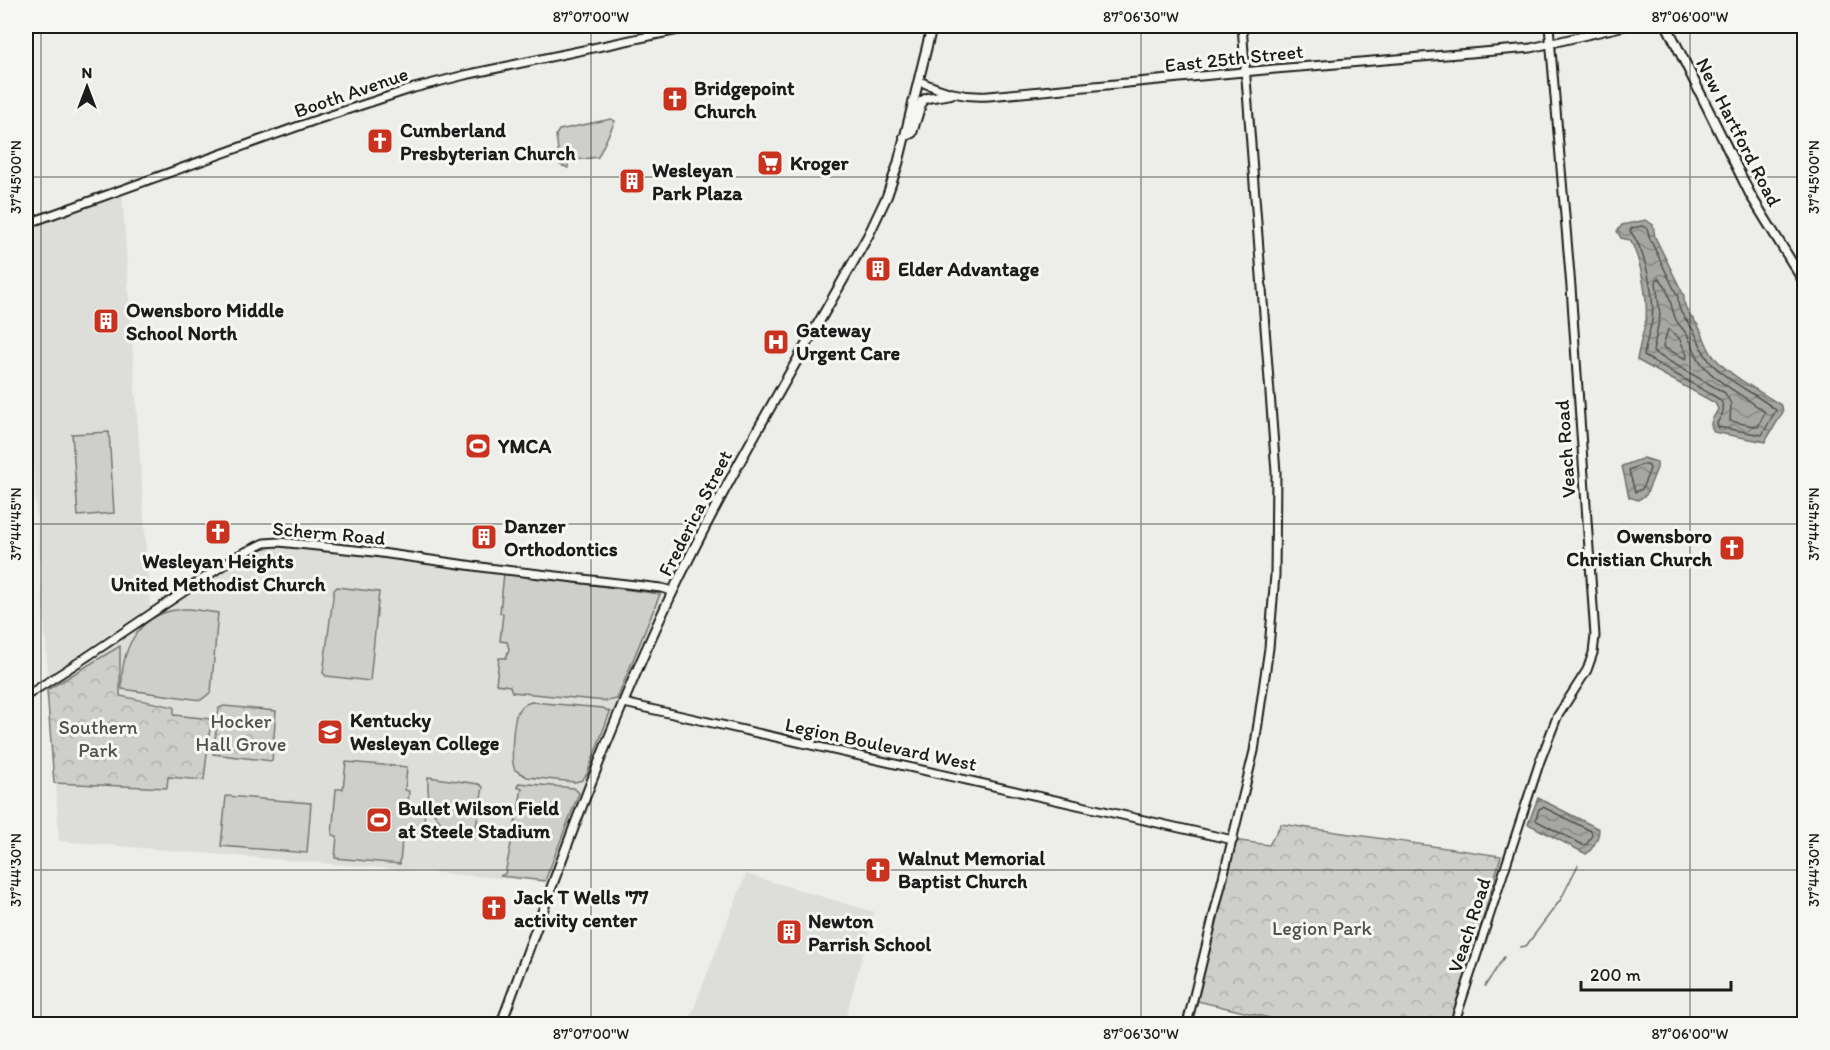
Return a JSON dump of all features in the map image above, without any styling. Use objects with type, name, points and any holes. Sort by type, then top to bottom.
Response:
[{"type":"main road","name":"Frederica Street","points":[[501,1024],[624,703],[673,591],[754,434],[875,223],[890,189],[932,26]]},
{"type":"main road","name":"New Hartford Road","points":[[1667,26],[1751,196],[1804,282]]},
{"type":"main road","points":[[904,137],[912,133],[921,101],[951,94]]},
{"type":"street","name":"Booth Avenue","points":[[26,224],[324,117],[414,88],[697,26]]},
{"type":"street","points":[[1187,1024],[1252,761],[1264,693],[1273,604],[1276,516],[1271,389],[1242,26]]},
{"type":"street","name":"Veach Road","points":[[1454,1024],[1540,761],[1557,717],[1587,670],[1593,653],[1595,636],[1571,287],[1549,26]]},
{"type":"street","name":"East 25th Street","points":[[919,81],[951,94],[979,97],[1551,45],[1625,26]]},
{"type":"street","name":"Scherm Road","points":[[26,696],[237,555],[264,543],[279,542],[374,552],[673,591]]},
{"type":"street","name":"Legion Boulevard West","points":[[624,703],[1233,840]]},
{"type":"shaded area","points":[[122,193],[150,607],[48,675],[26,367],[26,229]]},
{"type":"shaded area","name":"Kentucky Wesleyan College","points":[[266,545],[359,553],[662,592],[663,596],[546,882],[59,841],[51,689],[244,555]]},
{"type":"shaded area","points":[[746,874],[874,912],[844,1024],[688,1023]]},
{"type":"green space","points":[[611,119],[615,121],[598,157],[576,160],[574,156],[568,157],[568,168],[560,165],[556,135],[559,130]]},
{"type":"green space","points":[[109,432],[114,513],[78,516],[72,434]]},
{"type":"green space","points":[[504,573],[660,594],[617,699],[606,701],[512,692],[510,686],[496,684],[499,658],[506,658],[509,649],[507,642],[500,641]]},
{"type":"green space","points":[[337,587],[379,592],[370,681],[326,676],[323,673],[334,590]]},
{"type":"green space","points":[[190,609],[218,613],[211,692],[201,700],[122,689],[125,658],[137,632],[159,615],[173,610]]},
{"type":"green space","name":"Southern Park","points":[[120,646],[120,696],[174,707],[174,715],[211,719],[204,780],[168,777],[167,788],[54,783],[47,690]]},
{"type":"green space","points":[[531,702],[603,708],[610,712],[587,774],[582,780],[575,782],[527,777],[515,770],[512,751],[516,718],[521,707]]},
{"type":"green space","name":"Hocker Hall Grove","points":[[224,706],[276,711],[272,761],[213,754],[219,708]]},
{"type":"green space","name":"Bullet Wilson Field at Steele Stadium","points":[[346,762],[407,767],[405,790],[409,791],[408,804],[412,805],[412,808],[425,809],[423,833],[408,832],[407,839],[402,839],[400,864],[335,858],[337,836],[332,835],[336,789],[343,789]]},
{"type":"green space","points":[[428,777],[479,784],[483,787],[474,838],[452,831],[438,818],[430,800]]},
{"type":"green space","points":[[519,783],[574,788],[579,793],[545,881],[500,876],[505,874],[522,789],[517,787]]},
{"type":"green space","points":[[226,796],[311,803],[307,853],[221,846]]},
{"type":"green space","name":"Legion Park","points":[[1281,824],[1501,856],[1453,1024],[1295,1024],[1193,1000],[1233,840],[1269,845]]},
{"type":"water","points":[[1646,220],[1653,225],[1655,237],[1684,296],[1686,308],[1711,353],[1721,365],[1738,378],[1782,406],[1783,412],[1765,442],[1714,432],[1711,423],[1718,409],[1715,403],[1637,360],[1646,318],[1644,289],[1634,247],[1630,240],[1621,238],[1617,231],[1622,225]]},
{"type":"water","points":[[1644,458],[1657,462],[1657,468],[1646,495],[1638,500],[1629,497],[1622,466]]},
{"type":"water","points":[[1538,798],[1599,829],[1595,843],[1589,852],[1586,854],[1528,824]]},
{"type":"waterway","points":[[1520,947],[1526,946],[1561,899],[1578,865]]},
{"type":"waterway","points":[[1485,986],[1504,957]]},
{"type":"place","name":"Bridgepoint Church","points":[[675,99]]},
{"type":"place","name":"Cumberland Presbyterian Church","points":[[380,141]]},
{"type":"place","name":"Kroger","points":[[770,163]]},
{"type":"place","name":"Wesleyan Park Plaza","points":[[632,181]]},
{"type":"place","name":"Elder Advantage","points":[[878,269]]},
{"type":"place","name":"Owensboro Middle School North","points":[[106,321]]},
{"type":"place","name":"Gateway Urgent Care","points":[[776,342]]},
{"type":"place","name":"YMCA","points":[[478,446]]},
{"type":"place","name":"Wesleyan Heights United Methodist Church","points":[[218,532]]},
{"type":"place","name":"Danzer Orthodontics","points":[[484,537]]},
{"type":"place","name":"Owensboro Christian Church","points":[[1732,548]]},
{"type":"place","name":"Kentucky Wesleyan College","points":[[330,732]]},
{"type":"place","name":"Bullet Wilson Field at Steele Stadium","points":[[379,820]]},
{"type":"place","name":"Walnut Memorial Baptist Church","points":[[878,870]]},
{"type":"place","name":"Jack T Wells '77 activity center","points":[[494,908]]},
{"type":"place","name":"Newton Parrish School","points":[[789,932]]}]
